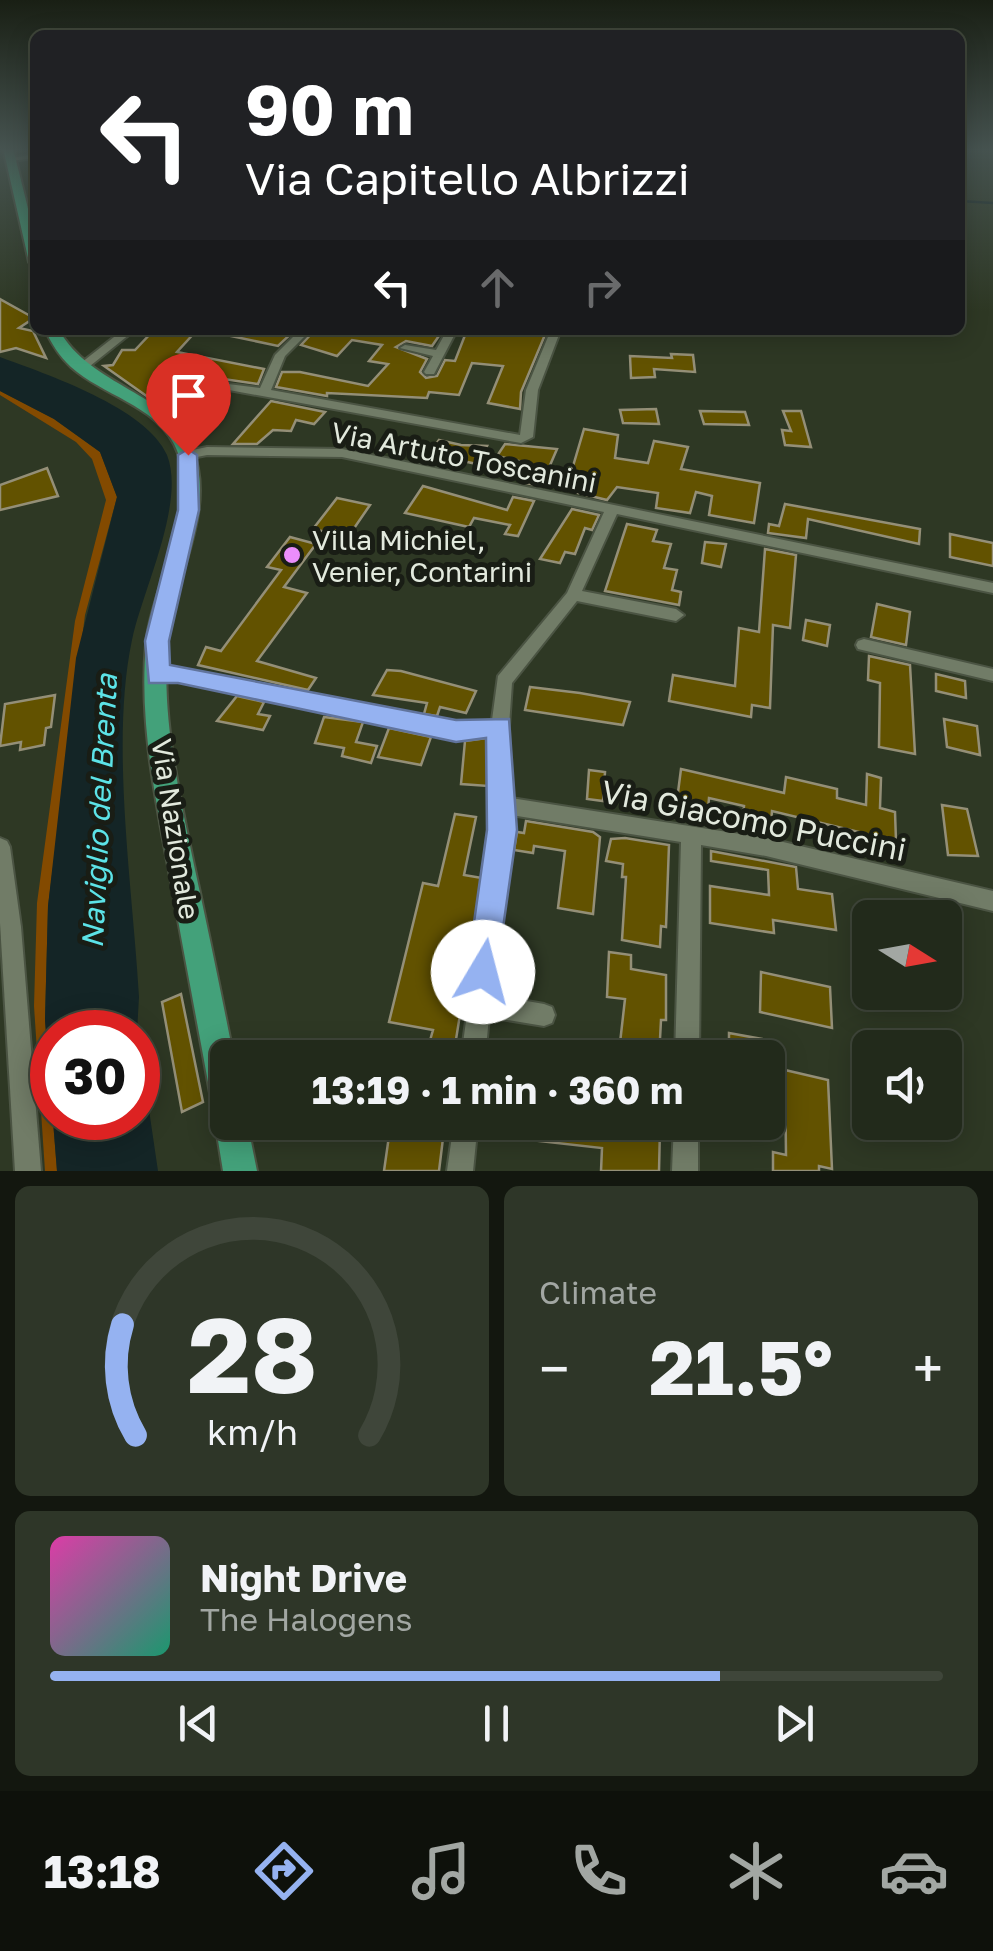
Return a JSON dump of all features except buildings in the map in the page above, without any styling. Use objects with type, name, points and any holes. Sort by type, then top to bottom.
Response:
[{"type":"main road","points":[[21,203],[30,241]]},
{"type":"main road","points":[[54,335],[60,348],[81,368],[160,416],[188,455]]},
{"type":"main road","name":"Via Nazionale","points":[[188,455],[188,510],[157,641],[162,766],[216,1040]]},
{"type":"main road","points":[[234,1140],[240,1171]]},
{"type":"street","points":[[81,368],[124,335]]},
{"type":"street","points":[[265,391],[280,355],[301,335]]},
{"type":"street","points":[[430,372],[449,335]]},
{"type":"street","points":[[160,416],[209,384],[520,439],[527,437],[532,390],[554,335]]},
{"type":"street","points":[[405,348],[439,354]]},
{"type":"street","name":"Via Artuto Toscanini","points":[[188,455],[342,453],[611,512],[993,588]]},
{"type":"street","name":"Via Artuto Toscanini","points":[[475,1040],[503,805],[500,726],[504,681],[574,594],[611,512]]},
{"type":"street","points":[[574,594],[676,615]]},
{"type":"street","points":[[864,645],[993,675]]},
{"type":"street","points":[[158,676],[178,674],[456,731],[500,726]]},
{"type":"street","name":"Via Giacomo Puccini","points":[[503,805],[692,834],[993,900]]},
{"type":"street","points":[[688,1040],[692,834]]},
{"type":"street","points":[[0,847],[11,927],[28,1171]]},
{"type":"street","points":[[479,1004],[544,1015]]},
{"type":"street","points":[[460,1171],[464,1140]]},
{"type":"street","points":[[685,1171],[686,1140]]},
{"type":"shaded area","points":[[0,391],[54,419],[100,452],[117,497],[85,615],[48,906],[45,1010],[34,1010],[37,903],[75,621],[106,500],[92,459],[76,442],[0,395]]},
{"type":"shaded area","points":[[43,1140],[55,1140],[57,1171],[45,1171]]},
{"type":"water","name":"Naviglio del Brenta","points":[[0,357],[118,408],[156,438],[167,455],[171,497],[167,522],[132,640],[123,724],[138,1010],[45,1010],[48,906],[76,658],[117,497],[100,452],[54,419],[0,391]]},
{"type":"water","points":[[55,1140],[153,1140],[158,1171],[57,1171]]},
{"type":"waterway","points":[[987,203],[993,203]]},
{"type":"place","name":"Villa Michiel, Venier, Contarini","points":[[292,555]]},
{"type":"route","points":[[188,455],[188,510],[157,641],[158,676],[178,674],[456,731],[500,726],[502,830],[483,972]]}]
